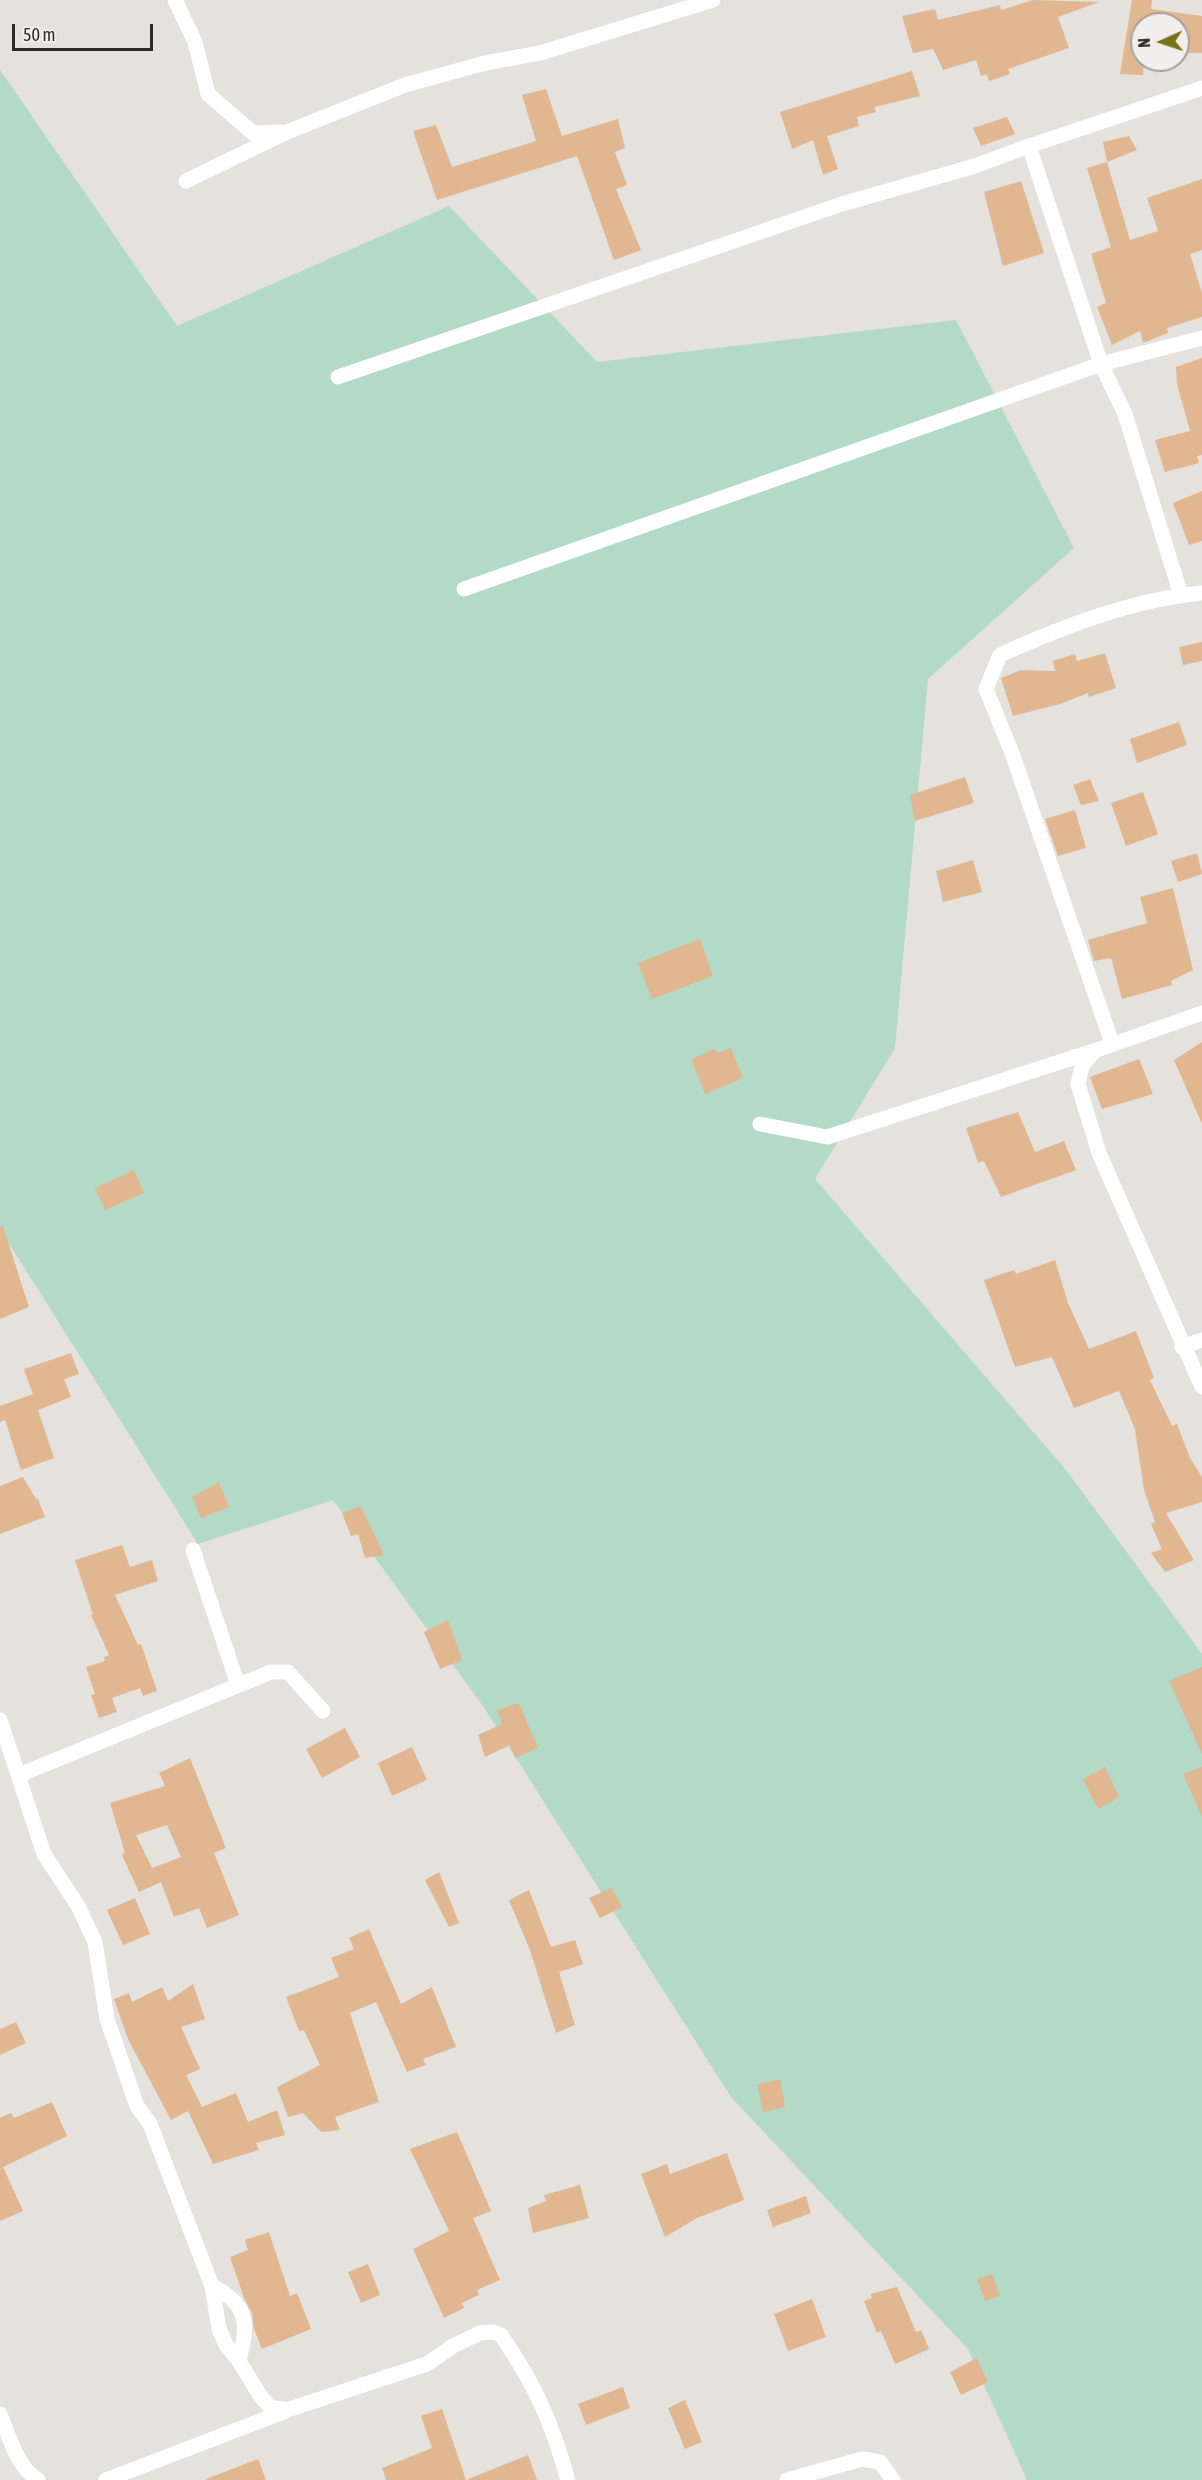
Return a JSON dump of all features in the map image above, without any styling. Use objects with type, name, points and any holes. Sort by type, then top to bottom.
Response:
[{"type":"street","points":[[175,0],[195,42],[208,94],[253,133],[287,132]]},
{"type":"street","points":[[186,181],[287,132],[405,85],[484,63],[540,52],[669,6],[713,0]]},
{"type":"street","points":[[338,377],[842,204],[975,166],[1202,88]]},
{"type":"street","points":[[1029,146],[1101,364],[1125,414],[1181,595]]},
{"type":"street","points":[[464,589],[1101,364],[1202,338]]},
{"type":"street","points":[[1112,1043],[1012,753],[986,689],[1000,655],[1115,610],[1181,595],[1202,593]]},
{"type":"street","points":[[760,1124],[827,1137],[1094,1052],[1112,1043],[1202,1013]]},
{"type":"street","points":[[1094,1052],[1082,1066],[1078,1084],[1099,1153],[1182,1347],[1202,1387]]},
{"type":"street","points":[[1182,1347],[1202,1340]]},
{"type":"street","points":[[193,1550],[238,1685]]},
{"type":"street","points":[[19,1775],[271,1672],[288,1672],[323,1711]]},
{"type":"street","points":[[0,1720],[44,1854],[78,1906],[95,1942],[107,2019],[137,2106],[150,2124],[212,2286],[219,2329],[226,2345],[270,2408],[287,2410]]},
{"type":"street","points":[[212,2286],[228,2294],[244,2313],[246,2332],[239,2361]]},
{"type":"street","points":[[106,2480],[287,2410],[427,2364],[453,2346],[480,2333],[494,2332],[501,2335],[535,2388],[549,2418],[568,2480]]},
{"type":"street","points":[[0,2414],[16,2454],[31,2476],[38,2480]]},
{"type":"street","points":[[787,2480],[862,2459],[880,2462],[893,2480]]},
{"type":"green space","points":[[0,70],[177,326],[449,206],[597,362],[956,320],[1074,548],[928,679],[895,1048],[815,1179],[1066,1470],[1202,1654],[1202,2480],[1027,2480],[968,2349],[731,2097],[483,1706],[333,1500],[198,1544],[0,1229]]},
{"type":"building","points":[[1033,0],[1099,2],[1058,17],[1069,48],[1008,69],[1010,74],[989,81],[987,74],[981,76],[976,60],[943,70],[933,49],[913,53],[902,16],[935,9],[938,20],[1000,5],[1001,10]]},
{"type":"building","points":[[1132,0],[1152,0],[1151,9],[1173,12],[1130,12]]},
{"type":"building","points":[[1130,12],[1130,72],[1143,72],[1143,75],[1120,74]]},
{"type":"building","points":[[1190,14],[1202,16],[1202,53],[1190,53]]},
{"type":"building","points":[[912,71],[920,96],[875,107],[876,112],[857,117],[859,126],[827,136],[838,169],[823,175],[813,140],[792,149],[780,112]]},
{"type":"building","points":[[546,89],[562,136],[618,119],[625,148],[615,152],[627,185],[616,189],[641,250],[614,260],[577,156],[437,200],[413,131],[436,125],[452,167],[536,141],[522,95]]},
{"type":"building","points":[[1007,117],[1015,134],[981,146],[973,128]]},
{"type":"building","points":[[1129,136],[1137,150],[1107,162],[1103,142]]},
{"type":"building","points":[[1107,162],[1130,240],[1158,231],[1147,198],[1202,179],[1202,250],[1190,254],[1202,293],[1202,317],[1167,328],[1168,333],[1143,343],[1140,331],[1112,345],[1097,307],[1106,303],[1091,254],[1111,247],[1087,168]]},
{"type":"building","points":[[1021,181],[1044,253],[1003,266],[984,192]]},
{"type":"building","points":[[1202,358],[1202,455],[1197,456],[1199,463],[1165,472],[1155,440],[1190,431],[1177,384],[1176,367]]},
{"type":"building","points":[[1202,491],[1202,541],[1189,545],[1173,503]]},
{"type":"building","points":[[1202,642],[1202,661],[1183,665],[1179,647]]},
{"type":"building","points":[[1105,653],[1116,688],[1089,697],[1088,693],[1060,704],[1013,716],[1001,678],[1021,670],[1055,671],[1053,661],[1075,654],[1077,661]]},
{"type":"building","points":[[1179,722],[1187,745],[1137,763],[1130,739]]},
{"type":"building","points":[[965,777],[974,803],[915,821],[910,795]]},
{"type":"building","points":[[1090,779],[1099,801],[1081,805],[1073,785]]},
{"type":"building","points":[[1143,792],[1158,834],[1126,846],[1111,803]]},
{"type":"building","points":[[1075,810],[1086,848],[1058,856],[1045,819]]},
{"type":"building","points":[[1197,853],[1202,874],[1178,882],[1171,861]]},
{"type":"building","points":[[973,860],[982,892],[943,902],[936,871]]},
{"type":"building","points":[[1173,888],[1193,970],[1171,981],[1172,985],[1122,999],[1111,958],[1094,961],[1088,940],[1147,923],[1140,897]]},
{"type":"building","points":[[700,939],[713,976],[652,999],[638,963]]},
{"type":"building","points":[[1202,1042],[1202,1124],[1174,1060]]},
{"type":"building","points":[[731,1048],[743,1078],[705,1094],[691,1059],[715,1049],[717,1053]]},
{"type":"building","points":[[1139,1059],[1153,1094],[1102,1109],[1090,1077]]},
{"type":"building","points":[[1018,1112],[1035,1152],[1064,1141],[1076,1170],[1001,1197],[984,1161],[978,1163],[966,1128]]},
{"type":"building","points":[[134,1170],[144,1193],[105,1210],[95,1188]]},
{"type":"building","points":[[3,1226],[29,1307],[0,1319],[0,1227]]},
{"type":"building","points":[[1055,1260],[1068,1303],[1089,1349],[1136,1331],[1154,1378],[1150,1380],[1172,1426],[1177,1424],[1190,1458],[1202,1477],[1202,1502],[1166,1513],[1194,1560],[1165,1572],[1151,1553],[1162,1549],[1151,1524],[1155,1522],[1144,1490],[1135,1429],[1119,1391],[1074,1408],[1052,1357],[1015,1367],[984,1280],[1014,1270],[1016,1274]]},
{"type":"building","points":[[71,1353],[79,1374],[64,1379],[71,1397],[38,1410],[54,1458],[21,1470],[5,1420],[0,1422],[0,1406],[33,1394],[24,1369]]},
{"type":"building","points":[[23,1477],[38,1499],[45,1517],[0,1534],[0,1486]]},
{"type":"building","points":[[219,1482],[229,1507],[201,1518],[192,1497]]},
{"type":"building","points":[[361,1506],[384,1555],[365,1558],[358,1534],[351,1536],[342,1513]]},
{"type":"building","points":[[122,1545],[130,1567],[152,1560],[158,1581],[115,1595],[138,1645],[141,1644],[157,1691],[143,1696],[140,1688],[112,1698],[117,1712],[99,1718],[91,1695],[95,1694],[86,1667],[105,1661],[104,1657],[109,1655],[91,1615],[93,1614],[75,1560]]},
{"type":"building","points":[[448,1620],[462,1660],[440,1669],[424,1632]]},
{"type":"building","points":[[1202,1667],[1202,1754],[1169,1681]]},
{"type":"building","points":[[519,1703],[538,1748],[515,1758],[510,1745],[485,1757],[478,1735],[502,1724],[497,1710]]},
{"type":"building","points":[[345,1728],[360,1757],[322,1778],[306,1749]]},
{"type":"building","points":[[412,1747],[427,1780],[392,1796],[378,1763]]},
{"type":"building","points":[[190,1758],[226,1848],[214,1853],[239,1915],[207,1928],[199,1908],[174,1917],[161,1882],[139,1892],[122,1855],[125,1853],[110,1803],[165,1786],[159,1773]],"holes":[[[167,1825],[181,1857],[152,1868],[136,1835]]]},
{"type":"building","points":[[1105,1767],[1119,1797],[1098,1809],[1083,1779]]},
{"type":"building","points":[[1202,1767],[1202,1817],[1183,1774]]},
{"type":"building","points":[[439,1872],[459,1923],[449,1927],[425,1880]]},
{"type":"building","points":[[612,1888],[622,1907],[600,1918],[589,1898]]},
{"type":"building","points":[[529,1890],[551,1947],[575,1940],[583,1964],[559,1972],[575,2025],[556,2033],[530,1950],[509,1900]]},
{"type":"building","points":[[135,1898],[150,1934],[123,1945],[107,1910]]},
{"type":"building","points":[[369,1929],[401,2004],[432,1987],[456,2047],[423,2059],[426,2065],[407,2072],[376,2002],[350,2013],[379,2102],[335,2117],[340,2130],[321,2132],[303,2113],[288,2117],[277,2087],[320,2065],[304,2030],[299,2031],[286,1997],[339,1977],[331,1958],[354,1949],[349,1938]]},
{"type":"building","points":[[193,1984],[205,2019],[181,2027],[200,2069],[186,2075],[202,2107],[236,2093],[248,2122],[277,2110],[285,2135],[256,2143],[259,2150],[213,2164],[188,2111],[171,2120],[128,2039],[114,1999],[129,1993],[132,2002],[162,1987],[168,2001]]},
{"type":"building","points":[[16,2022],[26,2043],[0,2055],[0,2029]]},
{"type":"building","points":[[780,2079],[785,2107],[763,2112],[757,2084]]},
{"type":"building","points":[[52,2102],[67,2136],[3,2167],[23,2211],[0,2221],[0,2118],[11,2113],[14,2118]]},
{"type":"building","points":[[457,2132],[491,2211],[473,2218],[500,2280],[477,2290],[479,2295],[462,2303],[464,2308],[444,2318],[413,2249],[449,2231],[410,2149]]},
{"type":"building","points":[[727,2153],[744,2200],[697,2218],[665,2237],[641,2174],[667,2164],[670,2174]]},
{"type":"building","points":[[580,2185],[589,2218],[533,2233],[528,2208],[546,2201],[544,2195]]},
{"type":"building","points":[[806,2196],[811,2213],[773,2227],[767,2210]]},
{"type":"building","points":[[269,2232],[290,2296],[297,2293],[311,2329],[262,2349],[254,2329],[252,2313],[244,2298],[230,2257],[248,2250],[245,2240]]},
{"type":"building","points":[[368,2264],[380,2295],[361,2303],[348,2272]]},
{"type":"building","points":[[992,2274],[1000,2296],[985,2301],[977,2279]]},
{"type":"building","points":[[897,2287],[916,2332],[921,2330],[929,2349],[895,2364],[881,2331],[877,2333],[864,2301],[872,2298],[870,2294]]},
{"type":"building","points":[[812,2299],[826,2337],[788,2351],[774,2314]]},
{"type":"building","points":[[977,2358],[988,2382],[961,2395],[950,2372]]},
{"type":"building","points":[[623,2387],[630,2408],[586,2425],[578,2404]]},
{"type":"building","points":[[685,2400],[702,2442],[685,2449],[668,2408]]},
{"type":"building","points":[[442,2409],[466,2480],[386,2480],[382,2468],[432,2448],[421,2416]]},
{"type":"building","points":[[528,2455],[537,2480],[468,2480],[468,2479]]},
{"type":"building","points":[[258,2459],[266,2480],[206,2479]]}]
